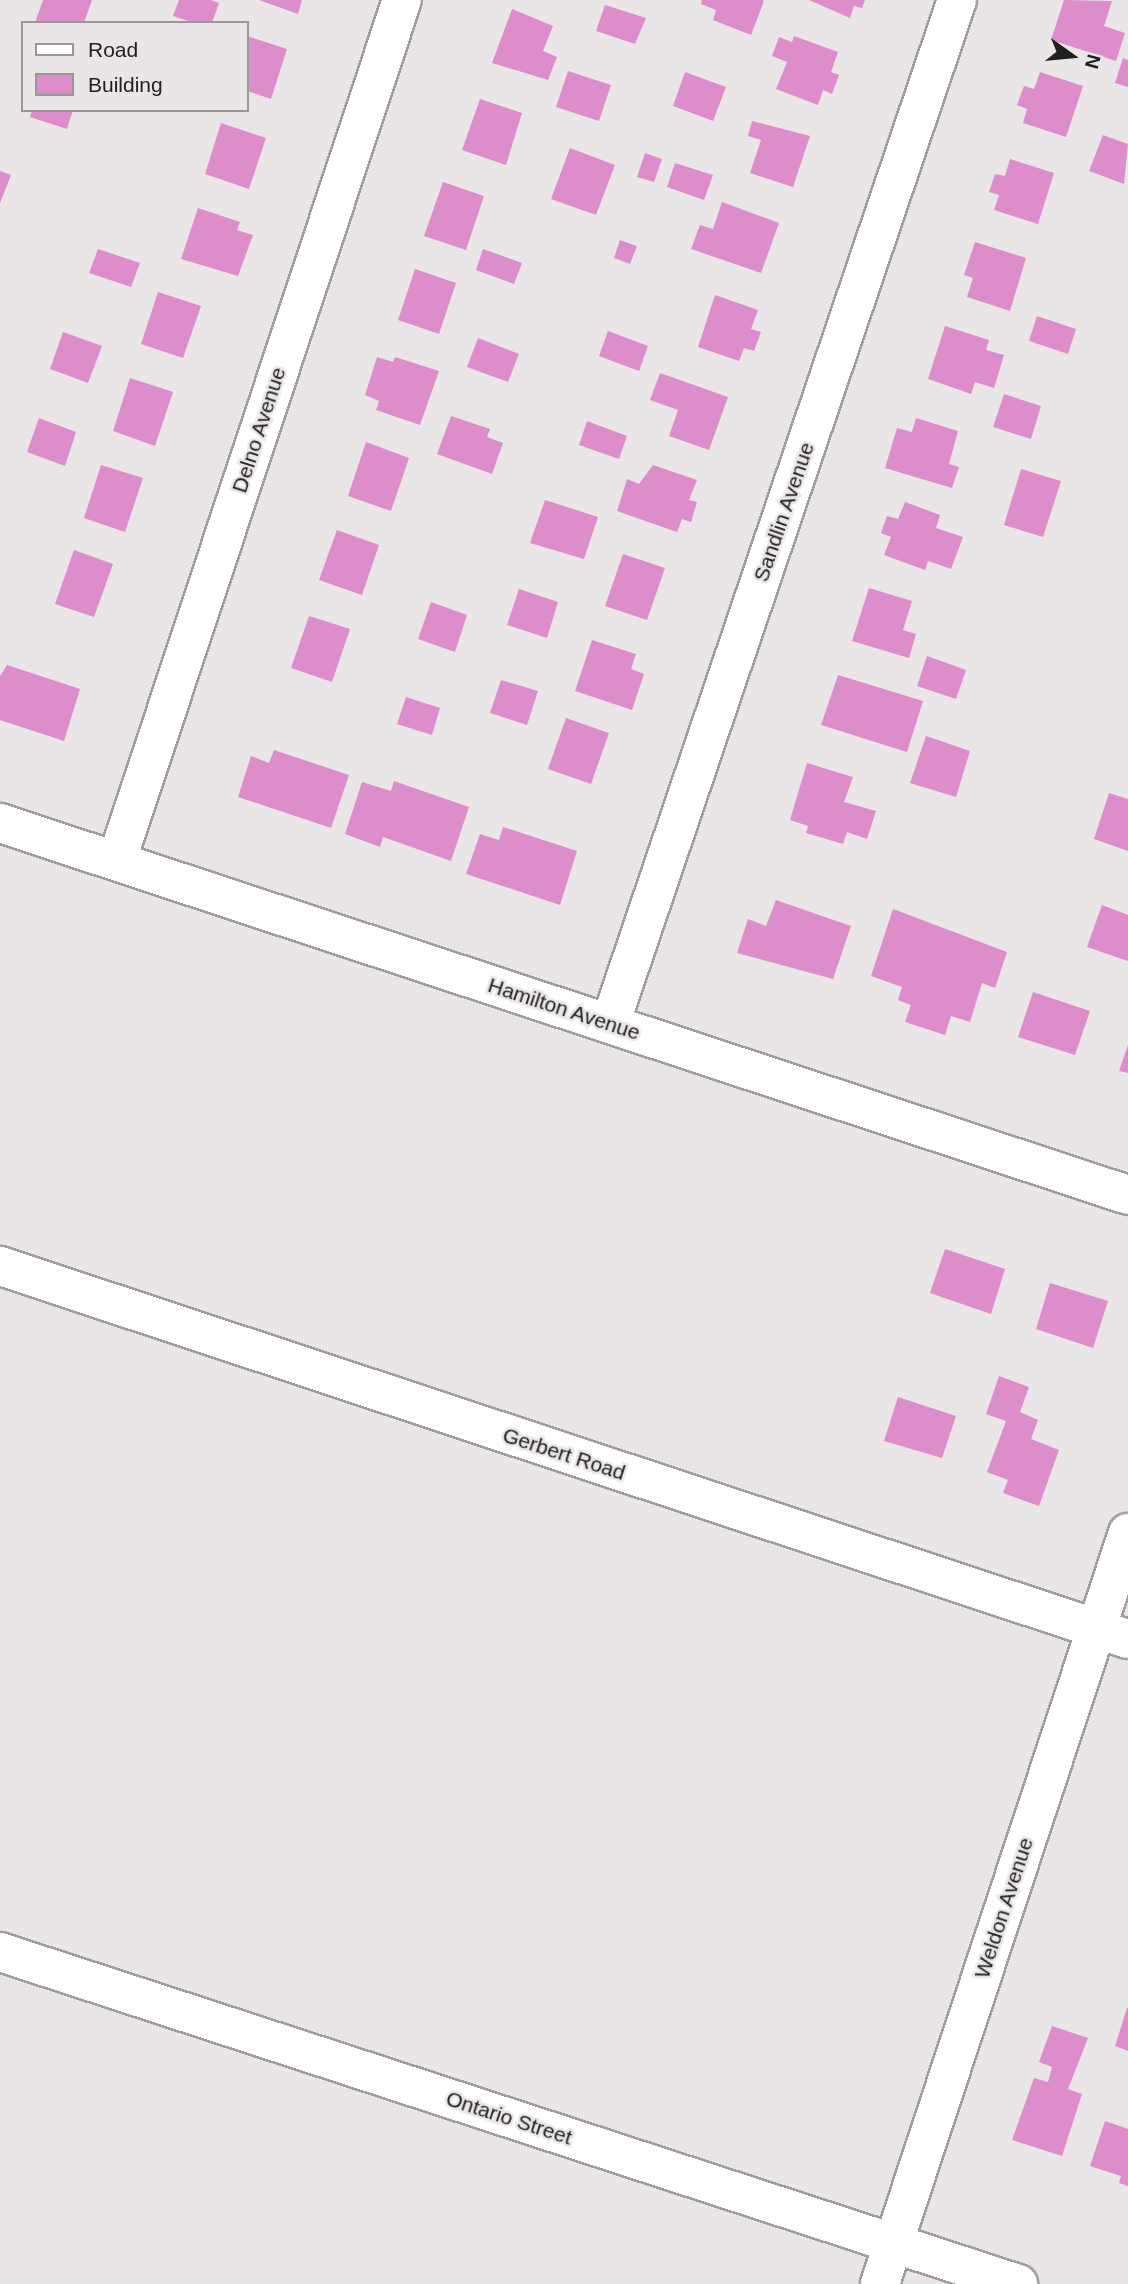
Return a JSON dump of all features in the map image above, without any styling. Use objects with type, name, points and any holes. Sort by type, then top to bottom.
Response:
[{"type":"street","name":"Delno Avenue","points":[[117,860],[402,0]]},
{"type":"street","name":"Sandlin Avenue","points":[[610,1024],[957,0]]},
{"type":"street","name":"Hamilton Avenue","points":[[0,823],[1128,1195]]},
{"type":"street","name":"Gerbert Road","points":[[0,1266],[1112,1634]]},
{"type":"street","name":"Weldon Avenue","points":[[880,2284],[1112,1634],[1128,1533]]},
{"type":"street","name":"Ontario Street","points":[[0,1952],[1018,2284]]},
{"type":"building","points":[[43,0],[92,0],[85,21],[36,21]]},
{"type":"building","points":[[179,0],[211,0],[219,3],[213,21],[188,21],[173,16]]},
{"type":"building","points":[[259,0],[302,0],[298,14]]},
{"type":"building","points":[[702,0],[764,1],[751,35],[713,20],[716,10],[701,4]]},
{"type":"building","points":[[809,0],[865,0],[862,8],[854,6],[850,18]]},
{"type":"building","points":[[1064,0],[1112,1],[1104,26],[1125,33],[1116,61],[1051,40]]},
{"type":"building","points":[[605,5],[646,18],[635,44],[596,31]]},
{"type":"building","points":[[512,9],[553,26],[543,51],[557,57],[548,80],[492,63]]},
{"type":"building","points":[[248,36],[287,49],[271,99],[248,91]]},
{"type":"building","points":[[794,36],[838,52],[831,72],[839,75],[832,94],[823,90],[818,105],[776,89],[787,62],[772,56],[779,37],[792,42]]},
{"type":"building","points":[[1123,58],[1128,60],[1128,87],[1115,83]]},
{"type":"building","points":[[568,71],[611,85],[599,121],[556,107]]},
{"type":"building","points":[[685,72],[726,87],[713,121],[673,106]]},
{"type":"building","points":[[1040,72],[1083,86],[1066,137],[1023,123],[1027,109],[1017,105],[1024,86],[1034,89]]},
{"type":"building","points":[[480,99],[522,113],[506,165],[462,150]]},
{"type":"building","points":[[31,112],[72,112],[67,129],[30,117]]},
{"type":"building","points":[[752,121],[810,136],[793,187],[750,173],[761,140],[748,136]]},
{"type":"building","points":[[221,123],[266,138],[249,189],[205,174]]},
{"type":"building","points":[[1103,135],[1128,144],[1124,184],[1089,171]]},
{"type":"building","points":[[570,148],[615,165],[596,215],[551,199]]},
{"type":"building","points":[[645,153],[662,159],[654,182],[637,177]]},
{"type":"building","points":[[1010,159],[1054,173],[1038,224],[994,210],[999,195],[989,192],[995,174],[1005,176]]},
{"type":"building","points":[[675,163],[713,175],[704,200],[667,187]]},
{"type":"building","points":[[0,171],[11,175],[0,203]]},
{"type":"building","points":[[443,182],[484,196],[466,250],[424,236]]},
{"type":"building","points":[[722,202],[779,223],[761,273],[691,249],[700,225],[713,229]]},
{"type":"building","points":[[198,208],[240,222],[237,230],[253,235],[238,276],[181,259]]},
{"type":"building","points":[[620,240],[637,246],[630,264],[614,258]]},
{"type":"building","points":[[975,242],[1026,258],[1010,311],[967,297],[973,278],[964,275]]},
{"type":"building","points":[[98,249],[140,263],[131,287],[89,273]]},
{"type":"building","points":[[483,249],[522,263],[514,284],[476,270]]},
{"type":"building","points":[[415,269],[456,283],[439,334],[398,320]]},
{"type":"building","points":[[158,292],[201,306],[183,358],[141,344]]},
{"type":"building","points":[[715,295],[758,310],[751,329],[761,332],[754,351],[744,348],[739,361],[698,347]]},
{"type":"building","points":[[1037,316],[1076,329],[1068,354],[1029,341]]},
{"type":"building","points":[[945,326],[989,340],[986,350],[1004,355],[994,388],[975,382],[971,394],[928,379]]},
{"type":"building","points":[[608,331],[648,346],[639,371],[599,356]]},
{"type":"building","points":[[63,332],[102,346],[88,383],[50,369]]},
{"type":"building","points":[[478,338],[519,354],[508,382],[467,367]]},
{"type":"building","points":[[377,357],[393,362],[395,357],[439,371],[420,425],[376,410],[379,401],[365,395]]},
{"type":"building","points":[[660,373],[728,397],[709,450],[669,436],[678,410],[650,400]]},
{"type":"building","points":[[130,378],[173,392],[155,446],[113,431]]},
{"type":"building","points":[[1004,394],[1041,406],[1031,439],[993,427]]},
{"type":"building","points":[[451,416],[490,429],[487,437],[503,443],[492,474],[437,454]]},
{"type":"building","points":[[39,418],[76,432],[65,466],[27,452]]},
{"type":"building","points":[[916,418],[958,431],[949,464],[959,467],[952,488],[885,468],[897,428],[912,432]]},
{"type":"building","points":[[587,421],[627,436],[619,459],[579,445]]},
{"type":"building","points":[[366,442],[409,458],[391,511],[348,496]]},
{"type":"building","points":[[101,465],[143,478],[125,532],[84,518]]},
{"type":"building","points":[[653,465],[697,480],[689,500],[697,502],[691,522],[682,519],[677,532],[617,511],[627,479],[639,484]]},
{"type":"building","points":[[1021,469],[1061,481],[1043,537],[1004,525]]},
{"type":"building","points":[[545,500],[598,517],[584,559],[530,543]]},
{"type":"building","points":[[905,502],[940,515],[936,528],[963,537],[951,569],[928,561],[925,570],[884,555],[891,537],[881,533],[887,516],[898,519]]},
{"type":"building","points":[[337,530],[379,545],[362,595],[319,580]]},
{"type":"building","points":[[74,550],[113,564],[94,617],[55,604]]},
{"type":"building","points":[[623,554],[665,568],[647,620],[605,606]]},
{"type":"building","points":[[869,588],[912,601],[903,630],[916,634],[909,658],[852,641]]},
{"type":"building","points":[[519,589],[558,602],[547,638],[507,625]]},
{"type":"building","points":[[431,602],[467,615],[455,652],[418,639]]},
{"type":"building","points":[[309,616],[350,629],[332,682],[291,668]]},
{"type":"building","points":[[592,640],[636,654],[631,669],[644,674],[632,710],[575,691]]},
{"type":"building","points":[[927,656],[966,670],[956,699],[917,686]]},
{"type":"building","points":[[7,665],[80,689],[64,741],[0,720],[0,676]]},
{"type":"building","points":[[838,675],[923,701],[907,752],[821,725]]},
{"type":"building","points":[[501,680],[538,691],[527,725],[490,713]]},
{"type":"building","points":[[406,697],[440,708],[432,735],[397,724]]},
{"type":"building","points":[[566,718],[609,733],[591,784],[548,769]]},
{"type":"building","points":[[926,736],[970,751],[956,797],[910,783]]},
{"type":"building","points":[[274,750],[349,775],[331,828],[238,797],[251,756],[269,763]]},
{"type":"building","points":[[807,763],[853,777],[844,802],[876,811],[867,839],[847,832],[843,844],[806,833],[808,826],[790,820]]},
{"type":"building","points":[[394,781],[469,807],[451,861],[383,837],[380,847],[345,834],[362,782],[391,791]]},
{"type":"building","points":[[1109,793],[1128,799],[1128,851],[1094,839]]},
{"type":"building","points":[[503,827],[577,851],[560,905],[466,874],[480,834],[499,840]]},
{"type":"building","points":[[776,900],[851,926],[833,979],[737,953],[748,919],[766,926]]},
{"type":"building","points":[[1102,905],[1128,915],[1128,961],[1087,947]]},
{"type":"building","points":[[893,909],[1007,952],[995,988],[982,983],[970,1022],[951,1016],[945,1035],[905,1022],[911,1005],[898,1000],[902,987],[871,976]]},
{"type":"building","points":[[1033,992],[1090,1011],[1075,1055],[1018,1037]]},
{"type":"building","points":[[1128,1045],[1128,1073],[1119,1071]]},
{"type":"building","points":[[945,1249],[1005,1269],[991,1314],[930,1293]]},
{"type":"building","points":[[1050,1283],[1108,1301],[1093,1348],[1036,1329]]},
{"type":"building","points":[[999,1376],[1029,1387],[1020,1412],[1038,1420],[1031,1439],[1059,1450],[1039,1506],[1003,1493],[1008,1480],[987,1472],[1006,1421],[986,1414]]},
{"type":"building","points":[[898,1397],[956,1416],[942,1458],[884,1441]]},
{"type":"building","points":[[1128,2008],[1128,2051],[1115,2046]]},
{"type":"building","points":[[1052,2026],[1088,2038],[1068,2089],[1082,2094],[1062,2156],[1012,2140],[1034,2078],[1048,2082],[1052,2067],[1039,2062]]},
{"type":"building","points":[[1105,2121],[1128,2129],[1128,2186],[1119,2183],[1121,2176],[1090,2166]]}]
